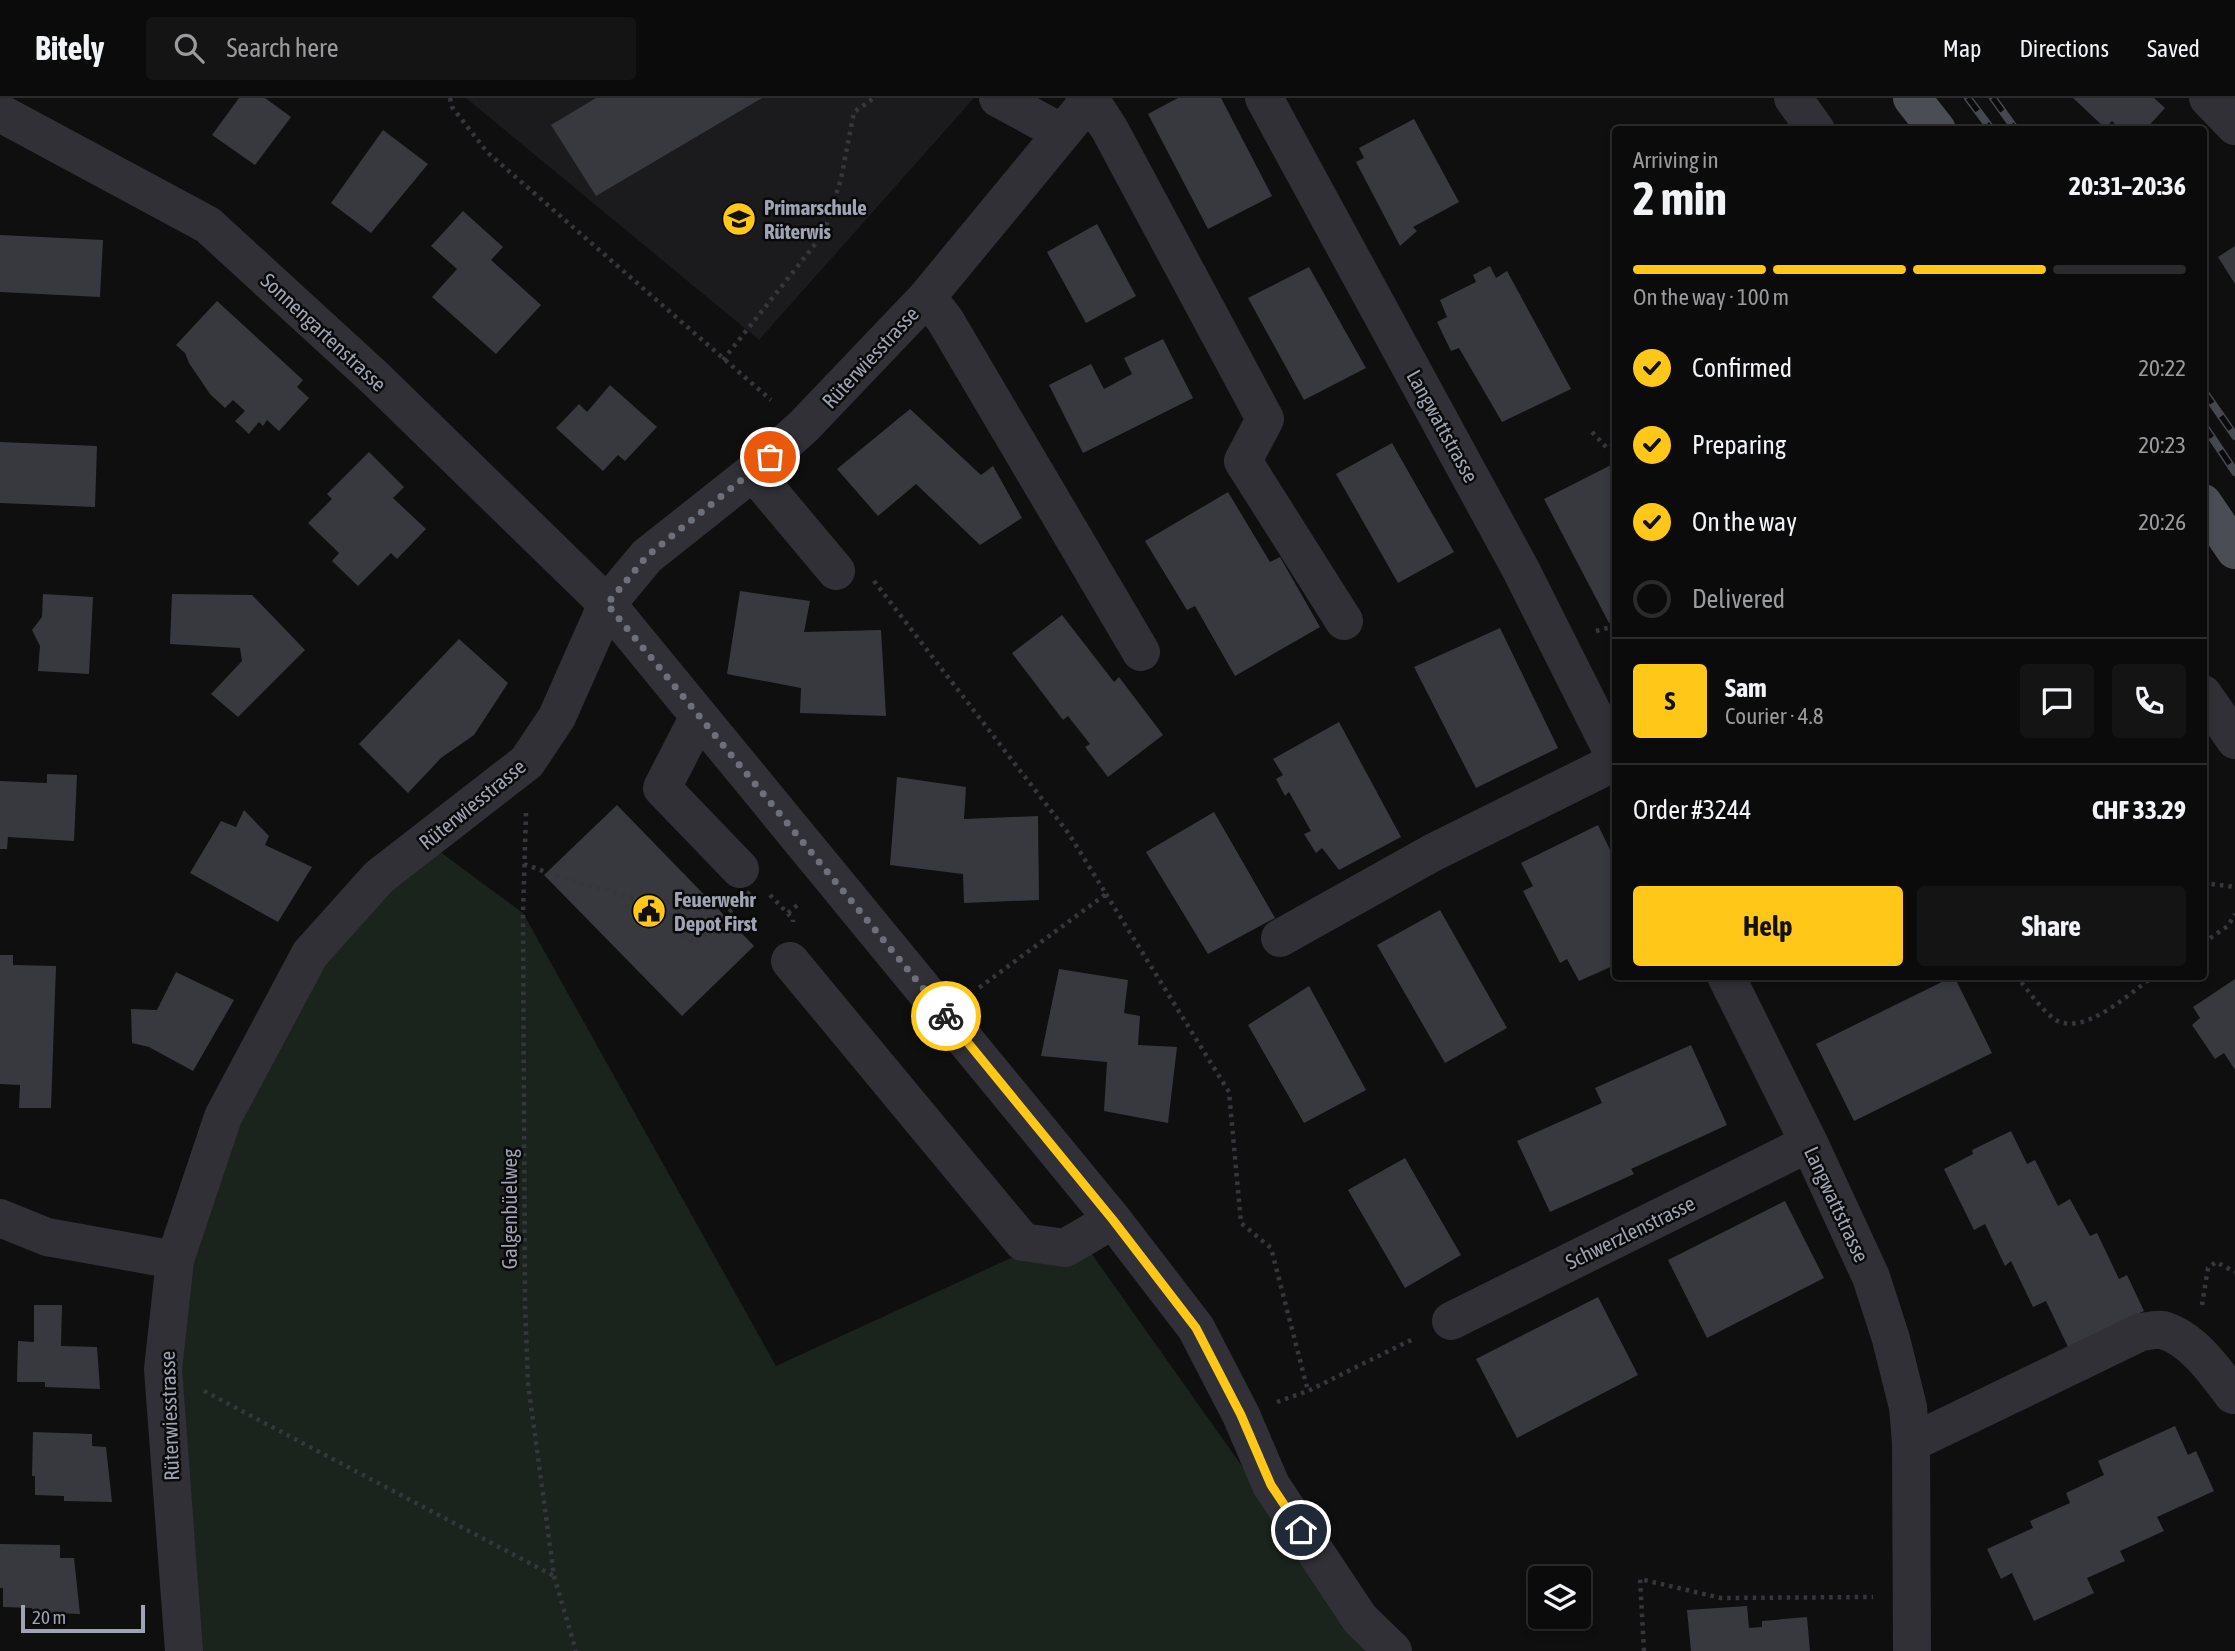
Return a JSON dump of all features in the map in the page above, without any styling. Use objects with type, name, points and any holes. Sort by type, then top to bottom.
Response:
[{"type":"main road","points":[[1912,98],[1934,126]]},
{"type":"main road","points":[[2207,509],[2235,550]]},
{"type":"street","points":[[998,98],[1062,133]]},
{"type":"street","name":"Langwattstrasse","points":[[1264,98],[1521,570],[1612,753]]},
{"type":"street","points":[[1793,98],[1813,126]]},
{"type":"street","points":[[2208,98],[2235,126]]},
{"type":"street","points":[[1091,99],[1265,419],[1242,461],[1344,621]]},
{"type":"street","name":"Rüterwiesstrasse","points":[[184,1651],[163,1369],[176,1260],[223,1117],[310,954],[379,877],[527,762],[557,717],[607,604],[647,556],[753,472],[803,427],[927,297],[1091,99]]},
{"type":"street","name":"Sonnengartenstrasse","points":[[0,113],[208,225],[376,379],[607,604],[1113,1220],[1196,1328],[1241,1415],[1271,1485],[1360,1619],[1393,1651]]},
{"type":"street","points":[[927,297],[945,320],[1141,652]]},
{"type":"street","points":[[753,472],[836,571]]},
{"type":"street","points":[[2207,700],[2235,740]]},
{"type":"street","points":[[699,716],[662,788],[746,880]]},
{"type":"street","points":[[1280,938],[1432,853],[1612,761]]},
{"type":"street","points":[[790,961],[1023,1242],[1065,1248],[1113,1220]]},
{"type":"street","name":"Langwattstrasse","points":[[1728,980],[1809,1143],[1871,1277],[1891,1339],[1908,1407],[1912,1443],[1912,1651]]},
{"type":"street","name":"Schwerzlenstrasse","points":[[1451,1321],[1809,1143]]},
{"type":"street","points":[[0,1218],[47,1237],[176,1260]]},
{"type":"street","points":[[1912,1443],[2141,1332],[2161,1329],[2180,1338],[2196,1351],[2233,1395]]},
{"type":"path","points":[[450,98],[452,107],[487,152],[803,427]]},
{"type":"path","points":[[723,360],[824,233],[841,179],[854,112],[874,98]]},
{"type":"path","points":[[1592,432],[1607,448],[1612,446]]},
{"type":"path","points":[[836,571],[863,566],[1069,834],[1229,1092],[1241,1223],[1271,1248],[1308,1391]]},
{"type":"path","name":"Galgenbüelweg","points":[[527,762],[524,864],[525,1318],[528,1383],[554,1576],[576,1651]]},
{"type":"path","points":[[524,864],[653,904],[695,944],[717,924],[746,880]]},
{"type":"path","points":[[2207,884],[2235,887]]},
{"type":"path","points":[[944,1014],[1106,894]]},
{"type":"path","points":[[2207,940],[2228,926],[2235,914]]},
{"type":"path","points":[[2020,980],[2054,1019],[2068,1025],[2080,1024],[2096,1017],[2148,980]]},
{"type":"path","points":[[2196,1351],[2208,1268],[2216,1262],[2235,1272]]},
{"type":"path","points":[[1241,1415],[1308,1391],[1451,1321]]},
{"type":"path","points":[[163,1369],[554,1576]]},
{"type":"path","points":[[1644,1651],[1640,1579],[1721,1598],[1912,1597]]},
{"type":"shaded area","name":"Primarschule Rüterwis","points":[[466,98],[974,98],[759,340]]},
{"type":"shaded area","points":[[439,851],[523,913],[776,1366],[1074,1229],[1373,1651],[184,1651],[175,1260],[310,954]]},
{"type":"building","points":[[239,98],[265,98],[291,117],[255,165],[212,135]]},
{"type":"building","points":[[596,98],[762,98],[596,196],[551,125]]},
{"type":"building","points":[[1178,98],[1221,98],[1272,196],[1208,229],[1148,114]]},
{"type":"building","points":[[2073,98],[2154,98],[2165,108],[2149,126],[2117,126],[2112,121],[2103,126]]},
{"type":"building","points":[[1414,119],[1459,202],[1413,227],[1417,231],[1400,246],[1356,162],[1364,158],[1359,148]]},
{"type":"building","points":[[383,130],[428,164],[371,233],[331,203]]},
{"type":"building","points":[[463,211],[503,247],[491,260],[541,305],[496,354],[432,297],[457,269],[431,246]]},
{"type":"building","points":[[1097,224],[1136,296],[1086,323],[1047,252]]},
{"type":"building","points":[[0,235],[103,240],[100,297],[0,292]]},
{"type":"building","points":[[2235,246],[2235,284],[2218,257]]},
{"type":"building","points":[[1490,266],[1496,278],[1507,271],[1571,389],[1502,422],[1459,348],[1451,351],[1437,322],[1447,317],[1440,300],[1476,282],[1473,275]]},
{"type":"building","points":[[1309,267],[1366,368],[1304,400],[1248,298]]},
{"type":"building","points":[[217,301],[303,380],[297,387],[309,398],[279,431],[267,420],[263,426],[259,422],[249,434],[235,421],[245,411],[233,400],[225,408],[210,394],[185,353],[176,345]]},
{"type":"building","points":[[1163,339],[1193,398],[1083,453],[1049,385],[1091,364],[1104,389],[1132,374],[1124,358]]},
{"type":"building","points":[[610,385],[657,427],[625,461],[618,455],[603,471],[556,428],[579,404],[587,412]]},
{"type":"building","points":[[910,409],[981,475],[993,466],[1022,518],[980,545],[916,484],[878,516],[837,469]]},
{"type":"building","points":[[0,442],[97,446],[95,507],[0,503]]},
{"type":"building","points":[[1392,443],[1454,552],[1398,583],[1336,474]]},
{"type":"building","points":[[369,452],[404,487],[393,498],[426,529],[397,559],[391,553],[358,586],[332,561],[339,553],[308,523],[332,499],[327,494]]},
{"type":"building","points":[[1612,465],[1612,622],[1609,623],[1544,499]]},
{"type":"building","points":[[1228,492],[1270,562],[1280,557],[1320,627],[1235,676],[1195,606],[1187,610],[1145,541]]},
{"type":"building","points":[[740,591],[810,601],[804,632],[881,630],[886,716],[800,713],[801,688],[727,674]]},
{"type":"building","points":[[43,594],[93,597],[89,674],[38,671],[40,646],[32,630],[42,617]]},
{"type":"building","points":[[172,594],[252,595],[305,650],[238,717],[211,694],[242,661],[240,648],[170,644]]},
{"type":"building","points":[[1062,615],[1114,682],[1119,677],[1163,735],[1108,777],[1085,747],[1090,744],[1068,716],[1063,720],[1012,653]]},
{"type":"building","points":[[1500,628],[1558,748],[1476,788],[1414,667]]},
{"type":"building","points":[[459,639],[508,683],[474,735],[441,758],[408,793],[359,744]]},
{"type":"building","points":[[1339,722],[1401,837],[1339,870],[1322,848],[1316,853],[1304,834],[1311,831],[1289,792],[1285,796],[1276,779],[1283,775],[1273,759]]},
{"type":"building","points":[[47,774],[77,775],[74,841],[8,837],[7,849],[0,849],[0,781],[47,783]]},
{"type":"building","points":[[897,777],[966,787],[964,819],[1038,816],[1039,900],[964,903],[963,874],[890,865]]},
{"type":"building","name":"Feuerwehr Depot First","points":[[617,805],[754,946],[682,1016],[544,875]]},
{"type":"building","points":[[244,810],[269,836],[265,845],[312,867],[278,922],[190,873],[221,821],[236,827]]},
{"type":"building","points":[[1214,812],[1275,918],[1208,954],[1146,852]]},
{"type":"building","points":[[1598,825],[1612,854],[1612,966],[1579,981],[1567,959],[1560,963],[1523,891],[1533,886],[1521,863]]},
{"type":"building","points":[[1440,910],[1507,1028],[1445,1063],[1377,945]]},
{"type":"building","points":[[0,955],[13,955],[13,965],[56,966],[51,1108],[19,1108],[20,1085],[0,1084]]},
{"type":"building","points":[[1059,969],[1128,980],[1124,1013],[1140,1016],[1138,1045],[1177,1047],[1168,1123],[1104,1111],[1107,1062],[1041,1056]]},
{"type":"building","points":[[176,972],[234,1000],[193,1071],[149,1047],[132,1043],[131,1009],[157,1010]]},
{"type":"building","points":[[2235,979],[2235,1070],[2224,1053],[2215,1059],[2192,1025],[2200,1018],[2193,1007]]},
{"type":"building","points":[[1946,980],[1956,980],[1992,1053],[1854,1121],[1816,1044]]},
{"type":"building","points":[[1309,986],[1366,1090],[1304,1123],[1248,1025]]},
{"type":"building","points":[[1691,1045],[1727,1125],[1631,1169],[1634,1174],[1550,1212],[1517,1141],[1602,1103],[1595,1088]]},
{"type":"building","points":[[2011,1131],[2027,1164],[2035,1160],[2058,1206],[2070,1199],[2090,1236],[2097,1233],[2119,1279],[2127,1275],[2144,1311],[2068,1347],[2046,1301],[2033,1307],[2011,1261],[2005,1266],[1985,1224],[1974,1230],[1944,1169],[1973,1154],[1972,1150]]},
{"type":"building","points":[[1405,1158],[1461,1255],[1405,1288],[1348,1190]]},
{"type":"building","points":[[1785,1201],[1824,1278],[1707,1338],[1668,1260]]},
{"type":"building","points":[[1598,1297],[1638,1375],[1517,1438],[1476,1359]]},
{"type":"building","points":[[34,1305],[62,1305],[61,1346],[97,1347],[100,1389],[45,1387],[45,1382],[17,1382],[18,1341],[34,1342]]},
{"type":"building","points":[[2175,1426],[2188,1455],[2196,1451],[2214,1491],[2157,1517],[2164,1531],[2120,1551],[2125,1561],[2087,1578],[2094,1593],[2034,1621],[2012,1573],[2001,1579],[1987,1549],[2033,1528],[2030,1521],[2070,1503],[2066,1493],[2104,1475],[2098,1461]]},
{"type":"building","points":[[33,1432],[92,1434],[92,1446],[106,1447],[112,1502],[64,1501],[64,1496],[35,1495],[35,1476],[32,1476]]},
{"type":"building","points":[[0,1544],[60,1545],[60,1558],[74,1558],[80,1614],[32,1612],[32,1608],[3,1607]]},
{"type":"building","points":[[1747,1606],[1749,1628],[1762,1627],[1762,1621],[1807,1617],[1810,1651],[1691,1651],[1687,1610]]},
{"type":"railway","points":[[1968,98],[1989,126]]},
{"type":"railway","points":[[1993,98],[2013,126]]},
{"type":"railway","points":[[2207,396],[2235,436]]},
{"type":"railway","points":[[2207,430],[2235,472]]},
{"type":"way so far","points":[[770,457],[647,556],[607,604],[946,1016]]},
{"type":"place","name":"Primarschule Rüterwis","points":[[739,219]]},
{"type":"place","name":"Feuerwehr Depot First","points":[[649,911]]},
{"type":"route","points":[[946,1016],[1113,1220],[1196,1328],[1241,1415],[1271,1485],[1301,1530]]}]
